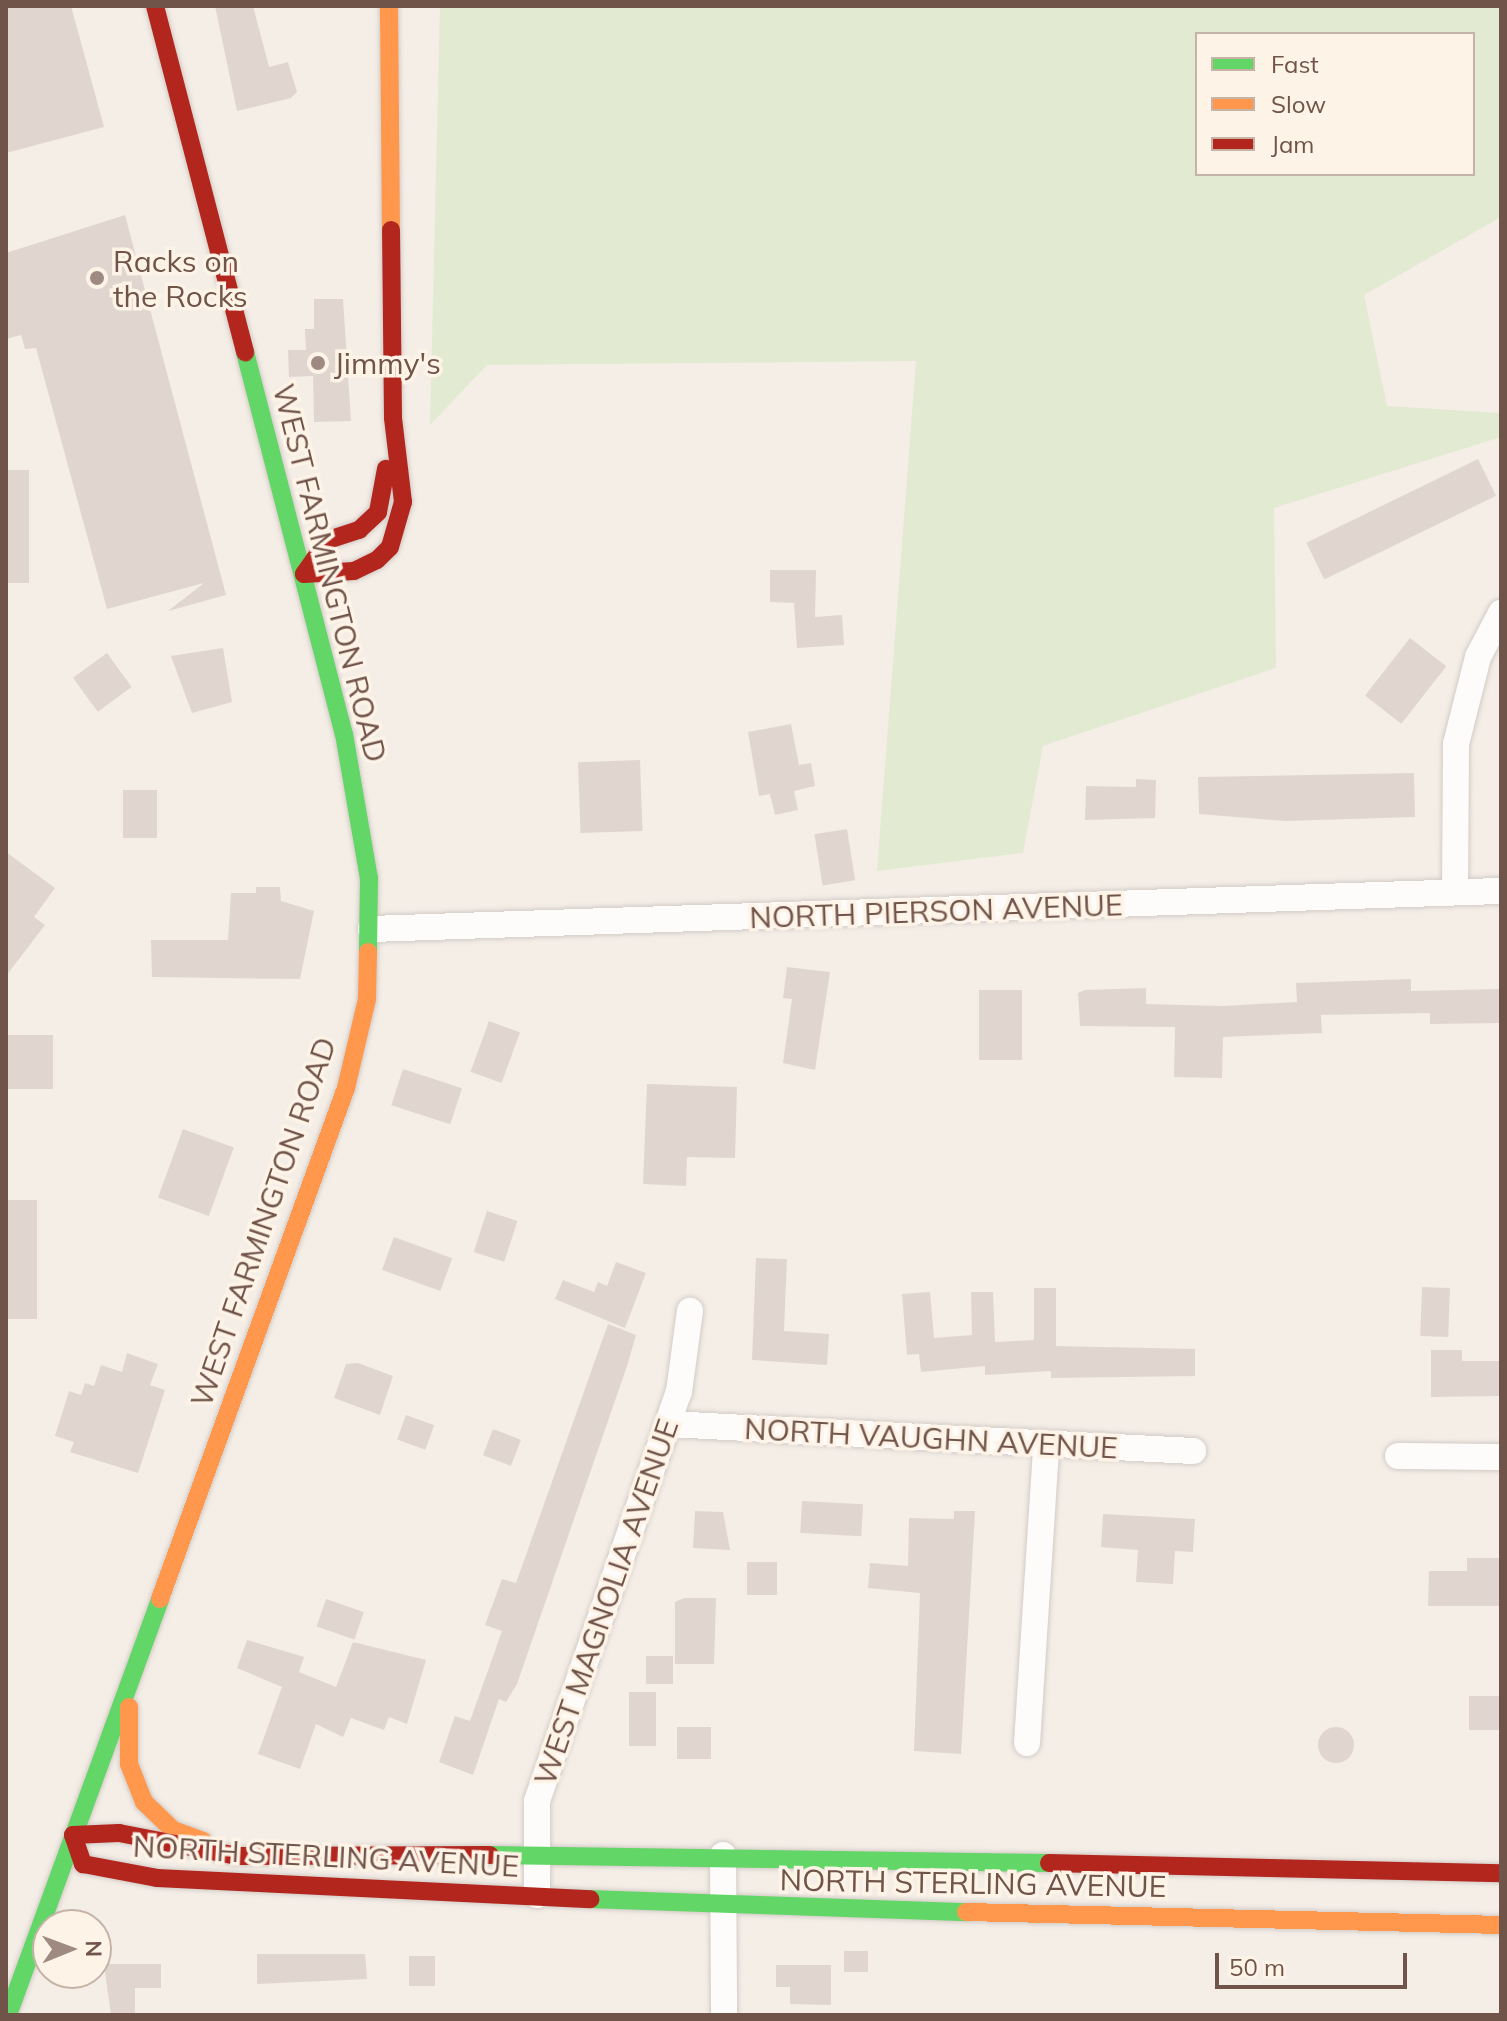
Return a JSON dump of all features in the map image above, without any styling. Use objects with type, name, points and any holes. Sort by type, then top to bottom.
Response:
[{"type":"main road","name":"WEST FARMINGTON ROAD","points":[[8,2015],[145,1631],[346,1088],[367,999],[371,929],[363,826],[304,574],[155,6]]},
{"type":"main road","points":[[304,574],[354,571],[390,547],[403,502],[393,418],[389,6]]},
{"type":"main road","points":[[304,574],[328,540],[359,530],[378,512],[393,418]]},
{"type":"main road","points":[[145,1631],[128,1754],[155,1816],[202,1841],[380,1859]]},
{"type":"main road","name":"NORTH STERLING AVENUE","points":[[1501,1873],[723,1855],[380,1859],[202,1854],[119,1833],[73,1835],[83,1864],[132,1876],[723,1905],[1501,1925]]},
{"type":"street","points":[[1455,892],[1456,744],[1478,657],[1501,613]]},
{"type":"street","name":"NORTH PIERSON AVENUE","points":[[371,929],[1501,891]]},
{"type":"street","name":"WEST MAGNOLIA AVENUE","points":[[537,1895],[537,1801],[669,1424],[690,1311]]},
{"type":"street","name":"NORTH VAUGHN AVENUE","points":[[669,1424],[1046,1447],[1193,1451]]},
{"type":"street","points":[[1027,1743],[1046,1447]]},
{"type":"street","points":[[1398,1456],[1501,1457]]},
{"type":"street","points":[[723,1855],[724,2015]]},
{"type":"green space","points":[[440,6],[1501,6],[1501,217],[1364,295],[1387,406],[1501,413],[1501,437],[1274,508],[1276,668],[1043,746],[1023,853],[877,871],[916,361],[487,365],[430,425]]},
{"type":"building","points":[[6,6],[71,6],[104,127],[6,153]]},
{"type":"building","points":[[215,6],[253,6],[269,67],[288,62],[297,92],[291,98],[237,111]]},
{"type":"building","points":[[125,215],[226,595],[168,611],[204,583],[107,609],[36,348],[25,349],[21,335],[6,339],[6,253]]},
{"type":"building","name":"Jimmy's","points":[[314,299],[343,299],[351,421],[314,422],[313,376],[289,377],[288,350],[306,350],[305,329],[314,329]]},
{"type":"building","points":[[1478,459],[1496,496],[1324,580],[1306,543]]},
{"type":"building","points":[[6,470],[29,470],[29,583],[6,583]]},
{"type":"building","points":[[770,570],[816,570],[815,617],[842,615],[844,645],[797,648],[794,603],[770,602]]},
{"type":"building","points":[[1410,638],[1446,666],[1401,724],[1365,696]]},
{"type":"building","points":[[223,648],[232,702],[192,713],[171,656]]},
{"type":"building","points":[[107,653],[132,687],[98,712],[73,678]]},
{"type":"building","points":[[791,724],[799,765],[811,763],[815,786],[794,791],[798,810],[775,815],[770,794],[759,796],[748,732]]},
{"type":"building","points":[[640,760],[642,831],[581,833],[578,762]]},
{"type":"building","points":[[1414,773],[1415,817],[1285,821],[1199,814],[1198,777]]},
{"type":"building","points":[[1136,779],[1156,780],[1155,818],[1085,820],[1086,786],[1136,787]]},
{"type":"building","points":[[123,790],[157,790],[157,838],[123,838]]},
{"type":"building","points":[[847,829],[855,880],[823,886],[814,834]]},
{"type":"building","points":[[6,852],[55,888],[34,917],[45,925],[6,976]]},
{"type":"building","points":[[256,887],[280,887],[281,901],[314,911],[300,979],[152,977],[151,940],[228,940],[231,893],[256,893]]},
{"type":"building","points":[[787,967],[830,972],[815,1070],[783,1063],[792,999],[783,998]]},
{"type":"building","points":[[1411,979],[1411,991],[1499,989],[1499,1023],[1430,1024],[1430,1013],[1321,1015],[1322,1033],[1223,1037],[1222,1078],[1174,1077],[1175,1027],[1080,1026],[1078,993],[1085,990],[1146,988],[1146,1004],[1223,1006],[1297,1002],[1296,983]]},
{"type":"building","points":[[979,990],[1022,990],[1022,1060],[979,1060]]},
{"type":"building","points":[[489,1021],[520,1032],[502,1083],[471,1072]]},
{"type":"building","points":[[6,1035],[53,1035],[53,1089],[6,1089]]},
{"type":"building","points":[[403,1069],[462,1088],[450,1124],[391,1105]]},
{"type":"building","points":[[647,1084],[737,1087],[735,1158],[687,1157],[686,1186],[643,1184]]},
{"type":"building","points":[[183,1129],[234,1147],[209,1216],[158,1198]]},
{"type":"building","points":[[6,1200],[37,1200],[37,1319],[6,1319]]},
{"type":"building","points":[[487,1211],[517,1221],[504,1262],[474,1252]]},
{"type":"building","points":[[394,1237],[452,1258],[440,1291],[382,1270]]},
{"type":"building","points":[[756,1258],[787,1259],[784,1331],[829,1334],[827,1365],[752,1360]]},
{"type":"building","points":[[616,1262],[646,1273],[625,1328],[555,1299],[563,1280],[594,1292],[598,1282],[607,1286]]},
{"type":"building","points":[[1422,1287],[1450,1288],[1448,1337],[1420,1336]]},
{"type":"building","points":[[1034,1288],[1056,1288],[1056,1346],[1195,1349],[1195,1376],[1051,1378],[1051,1371],[985,1375],[985,1366],[921,1372],[919,1354],[907,1355],[902,1294],[930,1292],[934,1338],[972,1335],[971,1292],[993,1292],[995,1342],[1034,1340]]},
{"type":"building","points":[[608,1324],[636,1335],[627,1366],[517,1684],[506,1702],[499,1699],[473,1775],[439,1762],[455,1716],[470,1721],[502,1631],[485,1625],[502,1579],[516,1583]]},
{"type":"building","points":[[1431,1350],[1462,1350],[1462,1361],[1499,1361],[1500,1396],[1431,1397]]},
{"type":"building","points":[[127,1353],[158,1364],[150,1385],[165,1390],[138,1473],[70,1452],[74,1442],[55,1436],[69,1391],[81,1395],[85,1383],[94,1386],[101,1365],[122,1372]]},
{"type":"building","points":[[358,1363],[393,1376],[380,1415],[334,1398],[346,1364]]},
{"type":"building","points":[[406,1415],[434,1425],[425,1450],[397,1439]]},
{"type":"building","points":[[493,1429],[521,1440],[511,1466],[483,1455]]},
{"type":"building","points":[[802,1501],[863,1504],[861,1536],[800,1533]]},
{"type":"building","points":[[695,1511],[723,1512],[730,1550],[693,1548]]},
{"type":"building","points":[[954,1511],[975,1511],[961,1754],[914,1751],[920,1593],[868,1588],[870,1563],[908,1566],[909,1518],[954,1519]]},
{"type":"building","points":[[1103,1514],[1195,1519],[1193,1552],[1175,1551],[1173,1584],[1136,1582],[1138,1550],[1101,1547]]},
{"type":"building","points":[[1467,1558],[1501,1558],[1501,1606],[1428,1606],[1429,1571],[1467,1571]]},
{"type":"building","points":[[747,1562],[777,1562],[777,1595],[747,1595]]},
{"type":"building","points":[[684,1598],[716,1598],[714,1664],[675,1664],[675,1602]]},
{"type":"building","points":[[326,1599],[364,1612],[354,1639],[317,1626]]},
{"type":"building","points":[[247,1640],[304,1657],[299,1672],[336,1687],[353,1642],[426,1660],[407,1724],[389,1717],[384,1730],[351,1718],[343,1737],[316,1724],[300,1769],[258,1754],[282,1687],[237,1668]]},
{"type":"building","points":[[646,1656],[673,1656],[673,1684],[646,1684]]},
{"type":"building","points":[[629,1692],[656,1692],[656,1746],[629,1746]]},
{"type":"building","points":[[1469,1696],[1501,1696],[1501,1730],[1469,1730]]},
{"type":"building","points":[[677,1727],[711,1727],[711,1759],[677,1759]]},
{"type":"building","points":[[1336,1727],[1349,1732],[1354,1745],[1349,1758],[1336,1763],[1323,1758],[1318,1745],[1323,1732]]},
{"type":"building","points":[[844,1951],[868,1951],[868,1972],[844,1972]]},
{"type":"building","points":[[257,1954],[365,1954],[367,1979],[257,1984]]},
{"type":"building","points":[[409,1956],[435,1956],[435,1986],[409,1986]]},
{"type":"building","points":[[112,1964],[161,1964],[161,1988],[135,1988],[135,2015],[111,2015],[107,1989],[112,1989]]},
{"type":"building","points":[[776,1965],[831,1965],[831,2005],[790,2004],[790,1987],[776,1987]]},
{"type":"traffic: fast","points":[[245,352],[344,734],[369,878],[368,952]]},
{"type":"traffic: fast","points":[[8,2015],[160,1599]]},
{"type":"traffic: fast","points":[[490,1855],[1049,1863]]},
{"type":"traffic: fast","points":[[590,1899],[966,1912]]},
{"type":"traffic: slow","points":[[389,6],[391,230]]},
{"type":"traffic: slow","points":[[160,1599],[346,1088],[367,999],[368,952]]},
{"type":"traffic: slow","points":[[129,1707],[129,1764],[144,1802],[173,1830],[203,1841]]},
{"type":"traffic: slow","points":[[966,1912],[1501,1925]]},
{"type":"traffic: jam","points":[[155,6],[245,352]]},
{"type":"traffic: jam","points":[[304,574],[354,571],[377,560],[390,547],[403,502],[393,418],[391,230]]},
{"type":"traffic: jam","points":[[304,574],[328,540],[359,530],[378,512],[386,469]]},
{"type":"traffic: jam","points":[[73,1835],[119,1833],[237,1856],[490,1855]]},
{"type":"traffic: jam","points":[[73,1835],[83,1864],[157,1878],[590,1899]]},
{"type":"traffic: jam","points":[[1049,1863],[1501,1873]]},
{"type":"place","name":"Racks on the Rocks","points":[[97,278]]},
{"type":"place","name":"Jimmy's","points":[[318,363]]}]
